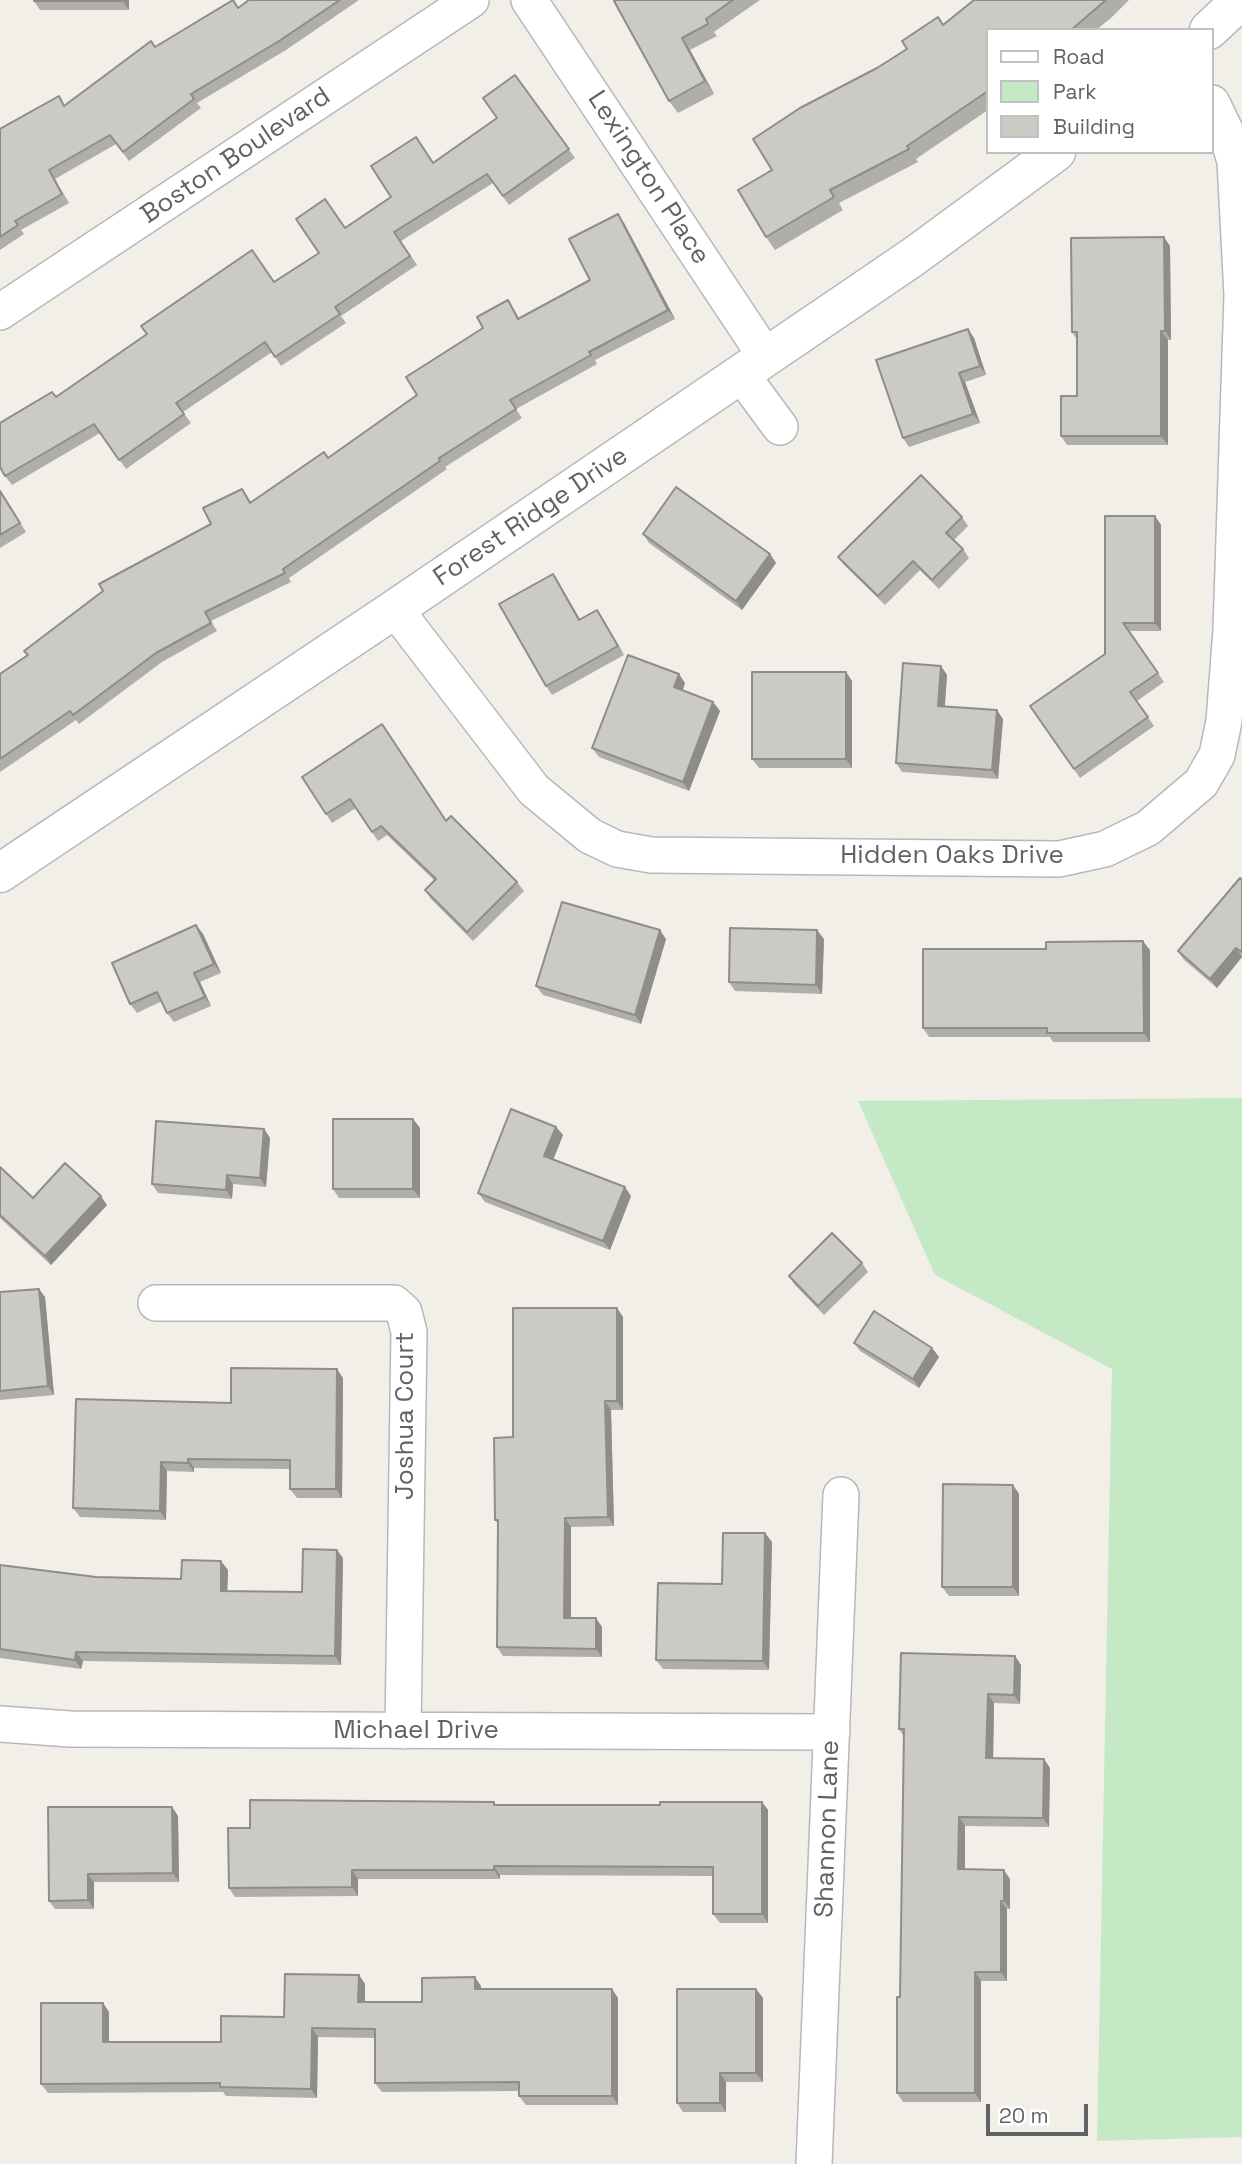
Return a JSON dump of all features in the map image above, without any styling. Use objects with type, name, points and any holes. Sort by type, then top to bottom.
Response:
[{"type":"main road","points":[[1211,28],[1241,0]]},
{"type":"main road","name":"Forest Ridge Drive","points":[[0,873],[913,257],[1053,154]]},
{"type":"street","name":"Boston Boulevard","points":[[0,312],[471,0]]},
{"type":"street","name":"Lexington Place","points":[[529,0],[753,365],[780,427]]},
{"type":"street","name":"Hidden Oaks Drive","points":[[395,609],[534,790],[590,836],[617,849],[651,855],[1059,859],[1105,849],[1148,828],[1201,783],[1217,755],[1224,721],[1231,630],[1242,295],[1235,161],[1226,132],[1214,107]]},
{"type":"street","name":"Joshua Court","points":[[156,1303],[394,1303],[404,1312],[409,1332],[404,1731]]},
{"type":"street","name":"Shannon Lane","points":[[814,2164],[841,1495]]},
{"type":"street","name":"Michael Drive","points":[[0,1724],[70,1730],[832,1732]]},
{"type":"green space","points":[[1242,1098],[1242,2137],[1097,2141],[1112,1369],[935,1275],[858,1101]]},
{"type":"building","points":[[123,0],[123,1],[34,1]]},
{"type":"building","points":[[233,0],[238,8],[249,0],[340,0],[279,41],[191,94],[194,99],[123,152],[110,135],[49,170],[62,194],[15,221],[18,225],[0,237],[0,129],[59,96],[64,106],[151,41],[155,47]]},
{"type":"building","points":[[733,0],[706,19],[708,24],[682,38],[705,81],[669,101],[614,1]]},
{"type":"building","points":[[974,0],[1106,0],[1073,28],[986,28],[986,92],[907,146],[909,149],[830,190],[834,197],[766,237],[738,190],[772,170],[753,139],[800,108],[877,68],[907,49],[902,41],[938,17],[943,25]]},
{"type":"building","points":[[515,75],[569,149],[503,196],[487,174],[394,232],[410,256],[335,307],[340,314],[275,357],[265,342],[176,403],[184,414],[119,460],[94,424],[5,476],[0,467],[0,423],[52,392],[56,397],[147,334],[141,326],[252,250],[274,282],[319,253],[296,219],[325,199],[345,228],[391,197],[371,166],[416,137],[433,163],[497,118],[483,98]]},
{"type":"building","points":[[618,214],[668,310],[589,352],[591,355],[510,400],[516,409],[439,458],[440,461],[283,569],[285,573],[205,612],[211,623],[156,653],[73,715],[70,711],[0,759],[0,674],[28,655],[24,651],[103,591],[99,584],[211,524],[203,508],[242,489],[250,503],[324,452],[328,458],[417,395],[406,377],[483,328],[477,317],[508,300],[518,319],[590,280],[569,239]]},
{"type":"building","points":[[1164,237],[1165,331],[1161,331],[1161,436],[1061,436],[1061,396],[1077,396],[1077,332],[1072,332],[1071,238]]},
{"type":"building","points":[[968,329],[980,366],[959,373],[973,414],[903,438],[876,360]]},
{"type":"building","points":[[921,475],[962,517],[946,533],[963,549],[932,580],[913,561],[878,596],[838,557]]},
{"type":"building","points":[[676,487],[770,554],[736,601],[643,534]]},
{"type":"building","points":[[0,491],[20,523],[0,535]]},
{"type":"building","points":[[1105,516],[1155,516],[1155,623],[1123,623],[1158,673],[1130,692],[1148,717],[1074,769],[1030,706],[1105,654]]},
{"type":"building","points":[[553,574],[579,620],[597,610],[618,646],[546,686],[499,604]]},
{"type":"building","points":[[628,655],[679,674],[674,687],[713,702],[683,782],[592,748]]},
{"type":"building","points":[[903,663],[941,666],[938,706],[997,710],[992,770],[896,763]]},
{"type":"building","points":[[752,672],[846,672],[846,759],[752,759]]},
{"type":"building","points":[[382,724],[446,821],[451,816],[517,882],[467,932],[425,890],[436,879],[381,826],[372,832],[350,799],[326,814],[302,777]]},
{"type":"building","points":[[1240,878],[1242,952],[1236,948],[1210,979],[1178,951]]},
{"type":"building","points":[[562,902],[660,930],[635,1015],[536,986]]},
{"type":"building","points":[[196,925],[214,964],[194,973],[205,997],[167,1013],[157,992],[130,1004],[112,963]]},
{"type":"building","points":[[730,928],[817,930],[816,985],[729,982]]},
{"type":"building","points":[[1143,941],[1144,1033],[1047,1033],[1047,1028],[923,1028],[923,949],[1046,949],[1046,942]]},
{"type":"building","points":[[511,1109],[556,1127],[544,1156],[625,1187],[603,1241],[478,1193]]},
{"type":"building","points":[[333,1119],[413,1119],[413,1189],[333,1189]]},
{"type":"building","points":[[156,1121],[264,1129],[260,1178],[227,1175],[226,1190],[152,1184]]},
{"type":"building","points":[[65,1163],[101,1196],[45,1256],[0,1215],[0,1167],[33,1198]]},
{"type":"building","points":[[832,1233],[862,1263],[818,1306],[789,1276]]},
{"type":"building","points":[[39,1289],[48,1386],[0,1391],[0,1292]]},
{"type":"building","points":[[513,1308],[617,1308],[617,1401],[605,1401],[608,1517],[565,1518],[564,1618],[596,1618],[596,1649],[497,1647],[498,1520],[495,1520],[494,1438],[513,1437]]},
{"type":"building","points":[[874,1311],[932,1348],[913,1379],[854,1343]]},
{"type":"building","points":[[231,1368],[337,1369],[336,1489],[290,1489],[290,1460],[188,1459],[188,1463],[161,1462],[160,1511],[73,1508],[76,1399],[231,1403]]},
{"type":"building","points":[[943,1484],[1013,1485],[1013,1587],[942,1587]]},
{"type":"building","points":[[723,1533],[765,1533],[763,1661],[656,1660],[658,1583],[722,1584]]},
{"type":"building","points":[[303,1549],[337,1550],[335,1656],[76,1652],[75,1660],[0,1649],[0,1565],[96,1577],[181,1579],[182,1560],[221,1561],[221,1591],[302,1592]]},
{"type":"building","points":[[901,1653],[1015,1656],[1014,1695],[988,1694],[986,1758],[1044,1759],[1043,1818],[959,1817],[958,1869],[1004,1870],[1001,1972],[975,1972],[975,2093],[897,2093],[904,1729],[899,1729]]},
{"type":"building","points":[[250,1800],[494,1802],[494,1805],[762,1802],[762,1914],[713,1914],[713,1867],[494,1866],[494,1870],[352,1870],[352,1887],[229,1888],[228,1828],[250,1828]]},
{"type":"building","points":[[48,1807],[172,1807],[173,1873],[88,1874],[88,1900],[49,1901]]},
{"type":"building","points":[[285,1974],[359,1975],[358,2002],[422,2002],[422,1978],[475,1977],[475,1989],[612,1989],[612,2096],[519,2096],[519,2082],[375,2083],[375,2029],[312,2028],[311,2089],[220,2087],[220,2083],[41,2084],[41,2003],[103,2003],[103,2042],[221,2042],[221,2016],[284,2017]]},
{"type":"building","points":[[677,1989],[756,1989],[756,2073],[720,2073],[720,2103],[677,2103]]}]
